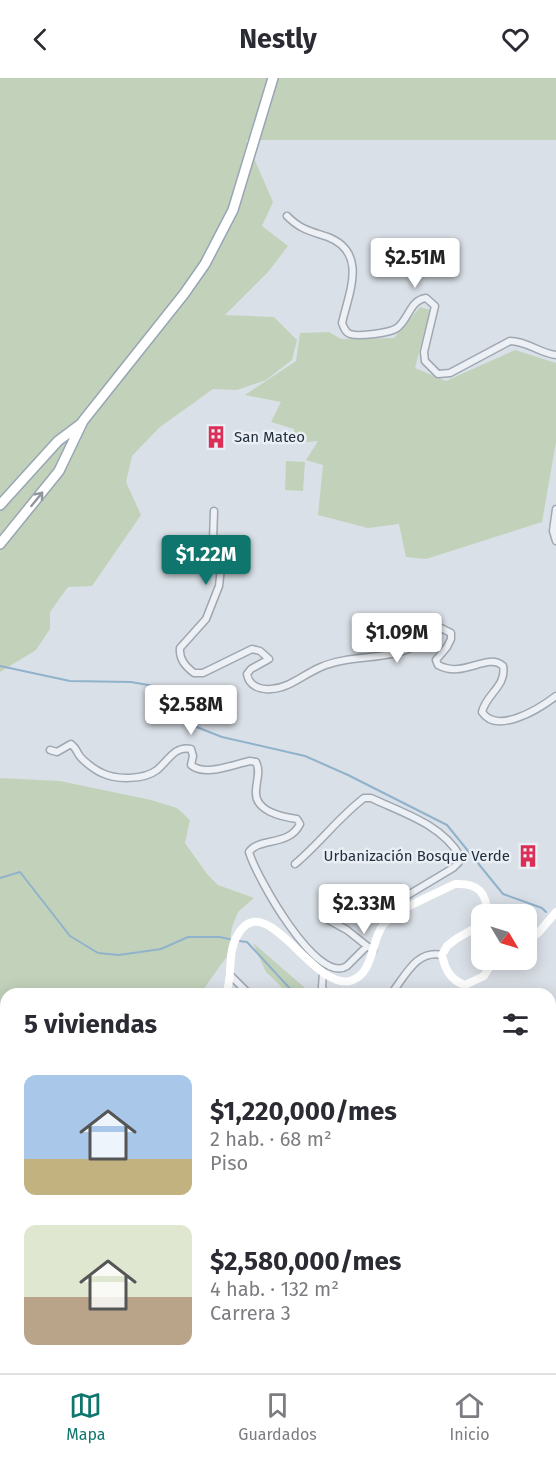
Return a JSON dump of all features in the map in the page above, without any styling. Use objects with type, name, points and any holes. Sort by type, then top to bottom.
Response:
[{"type":"main road","points":[[0,544],[64,463],[85,420],[184,294],[220,238],[233,210],[273,78]]},
{"type":"main road","points":[[0,505],[58,441],[85,420]]},
{"type":"main road","points":[[58,441],[70,450]]},
{"type":"main road","points":[[51,449],[52,454],[64,463]]},
{"type":"main road","points":[[227,988],[234,941],[241,930],[250,924],[261,921],[272,926],[323,973],[340,982],[352,981],[362,974],[368,965],[370,948],[383,925],[405,910],[455,884],[464,883],[476,887],[482,893],[487,904]]},
{"type":"main road","points":[[537,934],[556,912]]},
{"type":"main road","points":[[471,930],[447,946],[442,955],[449,975],[465,985],[484,976],[488,970]]},
{"type":"street","points":[[287,216],[308,232],[333,240],[350,254],[354,269],[342,323],[349,334],[394,330],[401,325],[418,301],[426,298],[435,306],[424,352],[424,362],[438,374],[450,373],[510,340],[519,341],[556,355]]},
{"type":"street","points":[[556,509],[553,531],[556,541]]},
{"type":"street","points":[[214,511],[213,540],[220,568],[219,586],[206,619],[184,643],[180,653],[183,663],[194,672],[203,673],[257,649],[269,659],[251,669],[247,674],[251,684],[259,688],[281,688],[321,667],[338,662],[382,656],[416,646],[441,628],[451,633],[451,639],[436,660],[438,665],[455,670],[493,661],[503,666],[505,674],[501,684],[483,705],[482,712],[486,718],[496,722],[507,721],[519,717],[556,696]]},
{"type":"street","points":[[50,750],[57,752],[71,744],[80,756],[99,771],[120,777],[150,774],[183,748],[191,749],[193,756],[191,765],[197,769],[208,770],[255,761],[258,767],[255,794],[259,803],[278,815],[297,819],[300,824],[295,833],[274,843],[260,844],[250,849],[252,862],[284,921],[315,955],[336,969],[344,969],[370,948],[347,930],[327,919]]},
{"type":"street","points":[[295,864],[312,850],[351,807],[364,798],[371,798],[429,825],[446,837],[460,856],[459,862],[453,868],[403,898],[401,904],[405,910]]},
{"type":"street","points":[[396,988],[414,963],[429,954],[442,955]]},
{"type":"street","points":[[322,988],[323,973]]},
{"type":"street","points":[[230,975],[243,988]]},
{"type":"green space","points":[[0,78],[556,78],[556,140],[246,140],[273,202],[262,226],[288,246],[268,272],[225,315],[274,317],[297,340],[292,360],[266,380],[237,390],[213,389],[160,427],[132,456],[126,482],[141,515],[92,586],[68,587],[50,612],[50,629],[36,650],[0,672]]},
{"type":"green space","points":[[420,307],[430,310],[415,368],[446,381],[515,350],[556,363],[556,442],[542,522],[426,559],[406,557],[399,524],[368,528],[318,515],[323,465],[306,460],[318,441],[296,443],[294,429],[271,422],[281,402],[245,395],[296,361],[300,333],[329,332],[341,339],[394,338]]},
{"type":"green space","points":[[286,461],[305,462],[303,491],[285,490]]},
{"type":"green space","points":[[0,778],[60,781],[151,800],[177,808],[190,820],[185,843],[207,874],[218,885],[254,898],[238,912],[232,927],[228,955],[204,988],[0,988]]},
{"type":"green space","points":[[253,943],[305,988],[283,988],[266,972]]},
{"type":"waterway","points":[[0,666],[70,681],[131,682],[154,686],[189,724],[222,737],[305,756],[447,825],[503,894],[542,908],[546,912]]},
{"type":"waterway","points":[[0,878],[20,872],[70,936],[98,953],[119,955],[161,949],[188,937],[220,937],[233,940]]},
{"type":"waterway","points":[[239,941],[247,942],[289,988]]},
{"type":"place","name":"San Mateo","points":[[216,437]]},
{"type":"place","name":"Urbanización Bosque Verde","points":[[528,856]]}]
